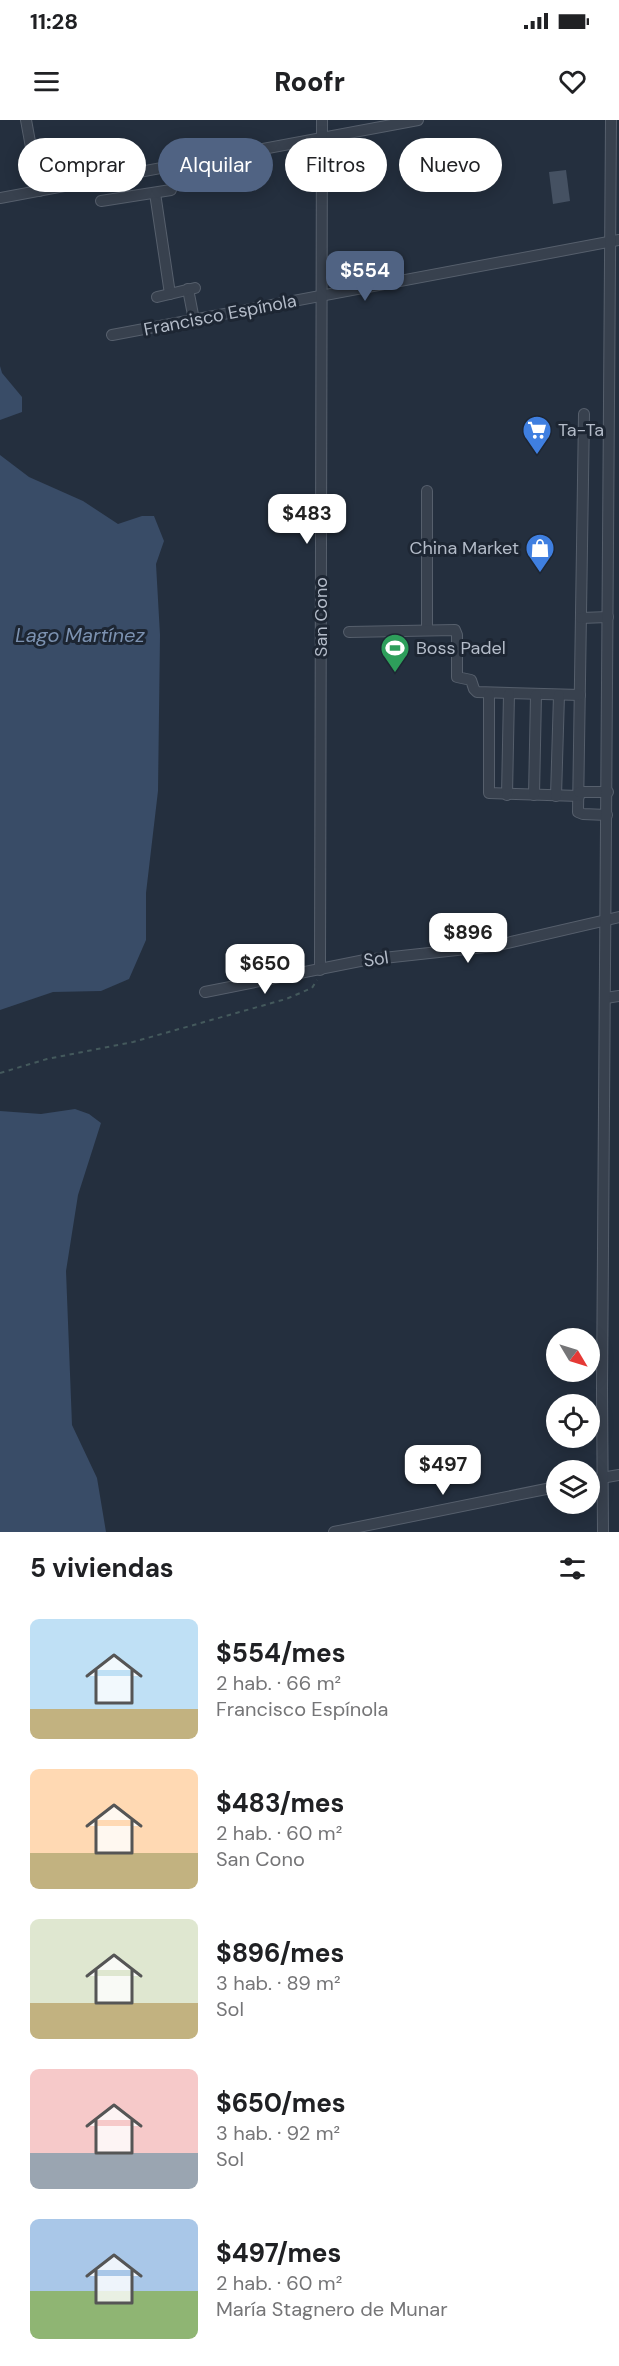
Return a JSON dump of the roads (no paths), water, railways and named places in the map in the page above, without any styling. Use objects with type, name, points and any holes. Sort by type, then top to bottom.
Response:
[{"type":"street","points":[[26,120],[29,138]]},
{"type":"street","name":"San Cono","points":[[322,120],[322,138]]},
{"type":"street","points":[[327,138],[418,120]]},
{"type":"street","points":[[603,1532],[608,617],[615,520],[615,240],[611,120]]},
{"type":"street","points":[[146,171],[285,146]]},
{"type":"street","points":[[0,198],[33,192]]},
{"type":"street","points":[[133,192],[134,196]]},
{"type":"street","points":[[101,201],[160,192]]},
{"type":"street","name":"San Cono","points":[[320,970],[322,192]]},
{"type":"street","points":[[155,193],[170,294]]},
{"type":"street","name":"Francisco Espínola","points":[[112,335],[615,240]]},
{"type":"street","points":[[156,297],[192,289],[194,320]]},
{"type":"street","points":[[584,414],[580,814],[607,815]]},
{"type":"street","points":[[427,491],[427,629]]},
{"type":"street","points":[[581,618],[608,617]]},
{"type":"street","points":[[349,632],[455,630],[457,677],[471,680],[477,692],[580,695]]},
{"type":"street","points":[[489,694],[489,793],[556,796],[608,792]]},
{"type":"street","points":[[507,795],[508,694]]},
{"type":"street","points":[[534,795],[536,695]]},
{"type":"street","points":[[556,796],[559,695]]},
{"type":"street","name":"Sol","points":[[205,992],[365,960],[494,946],[619,917]]},
{"type":"street","points":[[606,998],[619,996]]},
{"type":"street","points":[[600,1478],[619,1474]]},
{"type":"street","points":[[334,1532],[546,1489]]},
{"type":"water","points":[[0,366],[2,373],[22,397],[22,412],[0,420]]},
{"type":"water","name":"Lago Martínez","points":[[0,455],[29,477],[83,501],[118,524],[142,516],[154,516],[164,541],[156,564],[160,635],[158,791],[146,893],[146,940],[129,979],[101,991],[53,992],[0,1010]]},
{"type":"water","points":[[75,1109],[89,1114],[101,1123],[78,1195],[66,1271],[72,1425],[97,1478],[106,1532],[0,1532],[0,1111],[41,1114]]},
{"type":"place","name":"Ta-Ta","points":[[537,456]]},
{"type":"place","name":"China Market","points":[[540,574]]},
{"type":"place","name":"Boss Padel","points":[[395,674]]}]
